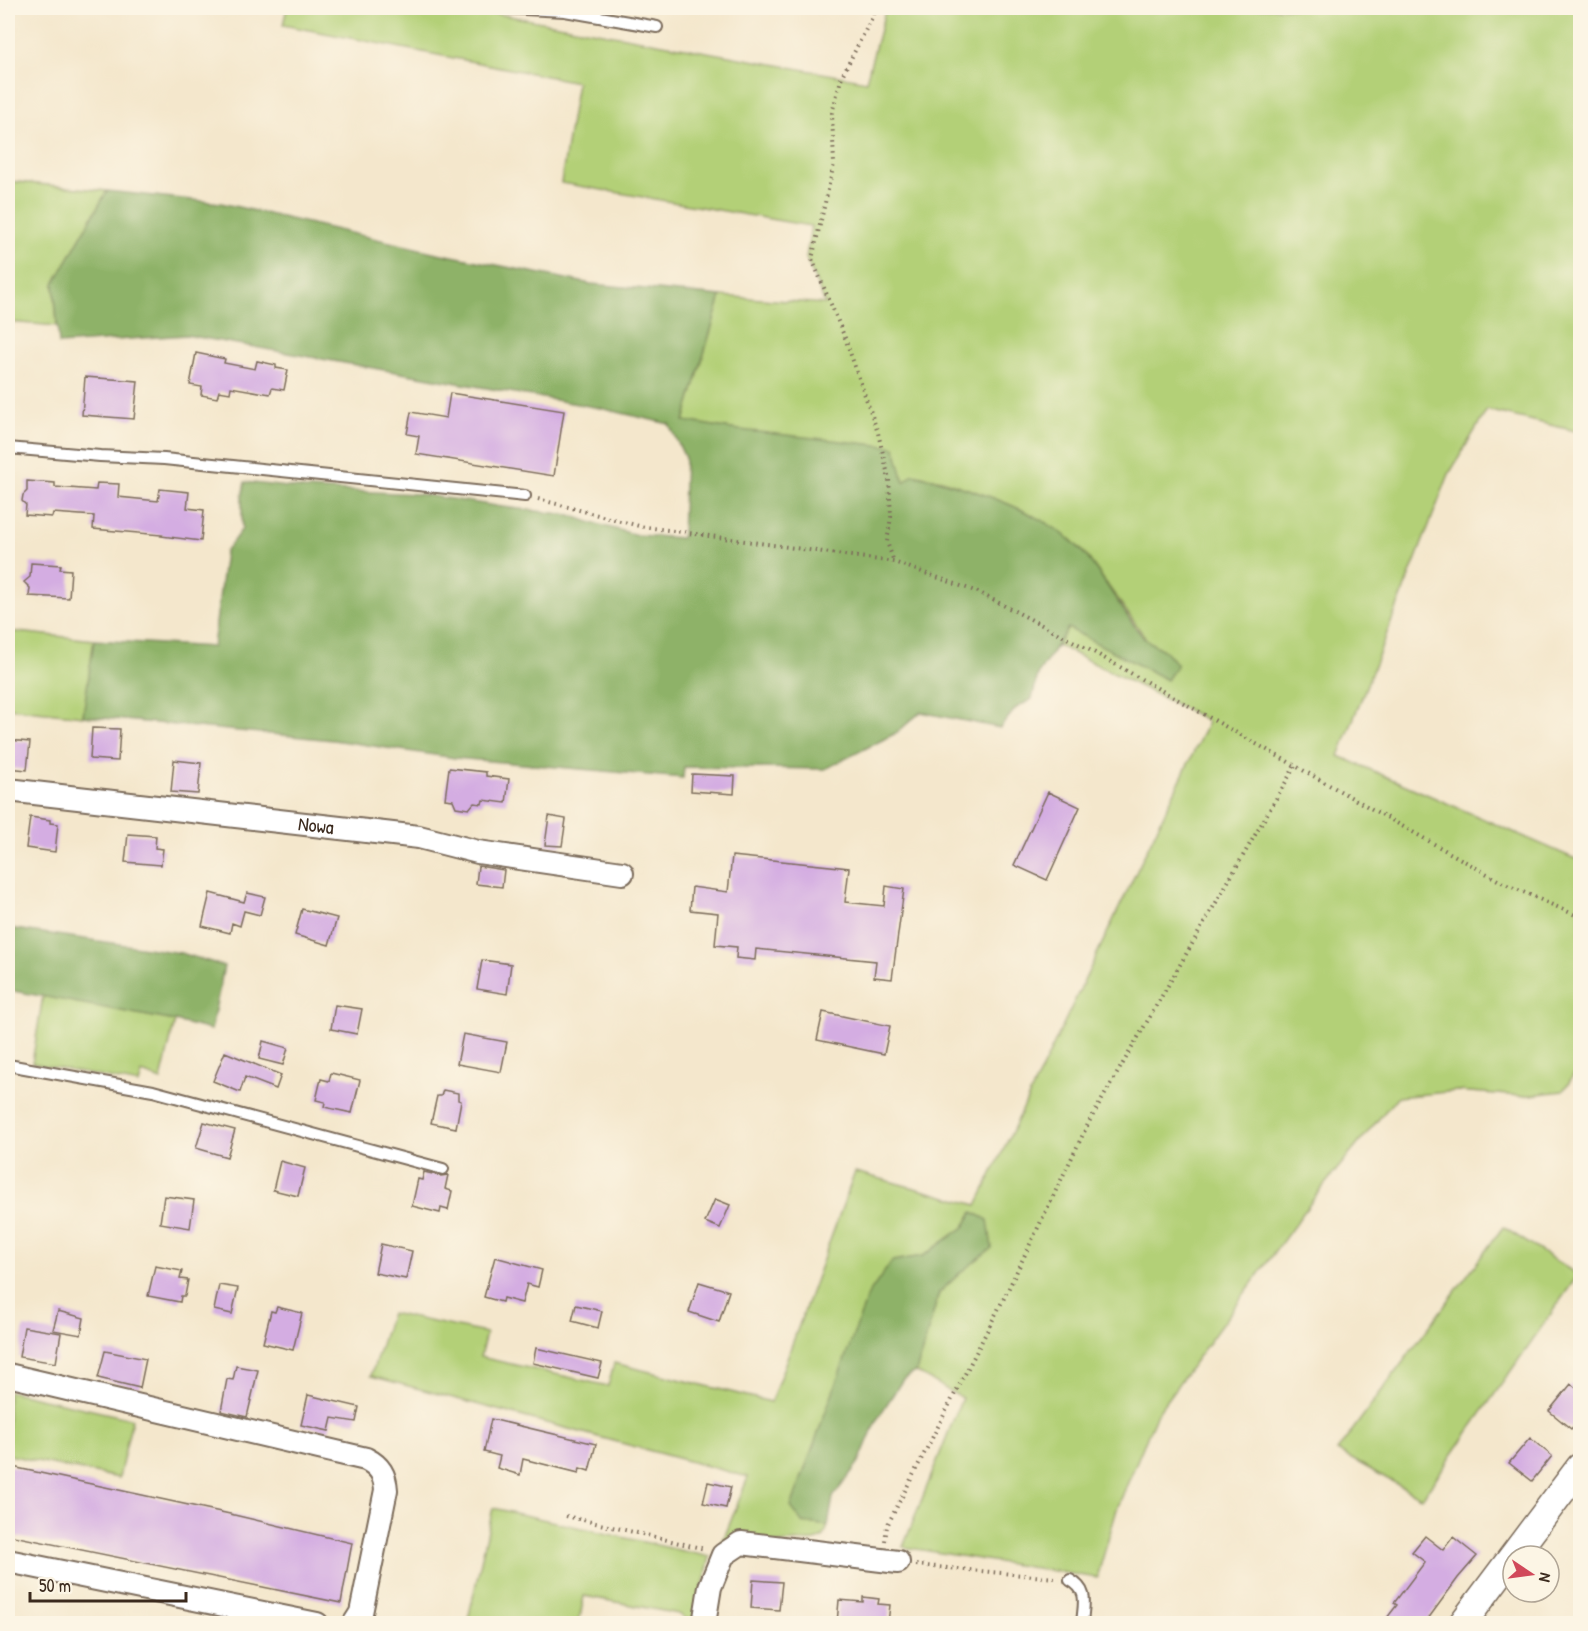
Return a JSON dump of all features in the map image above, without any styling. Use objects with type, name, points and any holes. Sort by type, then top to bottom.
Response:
[{"type":"street","name":"Nowa","points":[[8,790],[419,837],[478,852],[622,873]]},
{"type":"street","points":[[8,1375],[366,1459],[376,1464],[382,1471],[386,1490],[361,1613],[354,1623]]},
{"type":"street","points":[[1522,1544],[1581,1467]]},
{"type":"street","points":[[704,1623],[710,1587],[723,1555],[741,1543],[890,1561]]},
{"type":"street","points":[[8,1561],[317,1623]]},
{"type":"street","points":[[1462,1623],[1501,1572]]},
{"type":"lane","points":[[504,8],[565,11],[657,27]]},
{"type":"lane","points":[[8,448],[164,459],[525,496]]},
{"type":"lane","points":[[8,1065],[153,1091],[444,1169]]},
{"type":"lane","points":[[1070,1580],[1079,1585],[1084,1593],[1082,1623]]},
{"type":"path","points":[[877,8],[842,76],[832,112],[834,164],[812,259],[845,338],[878,433],[890,479],[891,517],[887,542],[894,562]]},
{"type":"path","points":[[525,496],[639,526],[894,562],[978,592],[1037,621],[1505,884],[1581,917]]},
{"type":"path","points":[[1070,1580],[890,1561],[887,1526],[1004,1298],[1089,1122],[1295,766]]},
{"type":"path","points":[[566,1516],[715,1551],[723,1555]]},
{"type":"green space","points":[[287,8],[465,8],[866,81],[886,8],[1580,8],[1580,432],[1487,410],[1449,474],[1339,756],[1580,861],[1580,1066],[1563,1091],[1522,1096],[1457,1091],[1397,1097],[1320,1190],[1157,1413],[1117,1509],[1097,1578],[903,1547],[962,1398],[916,1372],[939,1293],[961,1272],[973,1212],[964,1227],[923,1256],[892,1262],[802,1522],[828,1526],[824,1536],[815,1541],[721,1546],[748,1477],[371,1376],[391,1313],[486,1333],[480,1357],[608,1386],[614,1363],[771,1402],[855,1172],[977,1205],[1208,722],[1057,645],[1068,628],[1165,652],[1147,640],[1086,555],[1070,539],[1022,510],[942,480],[913,474],[904,483],[731,429],[684,421],[721,296],[825,304],[806,258],[811,226],[561,183],[577,82],[283,25]]},
{"type":"green space","points":[[8,181],[107,191],[54,284],[57,326],[8,322]]},
{"type":"green space","points":[[107,191],[221,203],[437,253],[591,284],[721,296],[684,421],[731,429],[895,447],[904,482],[913,474],[982,494],[1031,515],[1072,541],[1087,557],[1145,639],[1165,651],[1177,665],[1167,680],[1068,628],[1038,674],[1032,699],[1016,708],[1000,728],[921,712],[896,733],[825,769],[684,767],[683,778],[455,758],[333,740],[83,716],[94,640],[213,647],[225,552],[242,529],[242,497],[245,482],[304,489],[419,494],[570,515],[637,535],[682,538],[685,458],[669,424],[600,408],[186,335],[59,344],[54,284]]},
{"type":"green space","points":[[8,631],[94,640],[83,716],[8,708]]},
{"type":"green space","points":[[8,928],[181,953],[224,966],[211,1030],[175,1021],[8,990]]},
{"type":"green space","points":[[43,996],[175,1021],[161,1080],[142,1073],[139,1084],[32,1063]]},
{"type":"green space","points":[[973,1212],[988,1220],[992,1248],[939,1293],[916,1372],[903,1379],[876,1421],[859,1462],[833,1497],[828,1526],[802,1522],[791,1507],[868,1295],[892,1261],[923,1256],[964,1227]]},
{"type":"green space","points":[[1503,1227],[1578,1275],[1422,1498],[1337,1451]]},
{"type":"green space","points":[[8,1391],[132,1419],[119,1478],[8,1455]]},
{"type":"green space","points":[[493,1508],[710,1557],[694,1623],[689,1623],[679,1614],[584,1596],[579,1623],[467,1624]]},
{"type":"building","points":[[196,353],[225,359],[224,363],[255,369],[257,361],[288,370],[284,390],[272,388],[270,394],[231,387],[230,393],[219,391],[217,398],[201,395],[202,387],[190,385]]},
{"type":"building","points":[[85,377],[138,381],[134,419],[82,415]]},
{"type":"building","points":[[450,393],[564,411],[554,476],[416,454],[419,436],[407,434],[411,412],[446,418]]},
{"type":"building","points":[[27,481],[55,483],[55,487],[96,490],[97,483],[119,484],[118,497],[158,501],[160,489],[189,492],[187,508],[204,510],[201,541],[93,529],[94,516],[53,513],[52,517],[25,515],[26,505],[22,501],[27,491]]},
{"type":"building","points":[[31,563],[61,565],[60,569],[71,570],[69,598],[29,596],[30,588],[24,582],[30,577]]},
{"type":"building","points":[[92,728],[120,729],[118,761],[90,759]]},
{"type":"building","points":[[8,740],[30,742],[27,770],[8,768]]},
{"type":"building","points":[[174,760],[201,763],[198,794],[171,792]]},
{"type":"building","points":[[449,768],[486,772],[486,776],[509,779],[506,803],[483,800],[482,804],[474,803],[469,809],[456,807],[453,800],[445,799]]},
{"type":"building","points":[[692,774],[735,776],[734,794],[691,791]]},
{"type":"building","points":[[1048,792],[1080,807],[1047,880],[1014,865]]},
{"type":"building","points":[[549,816],[566,819],[562,846],[545,845]]},
{"type":"building","points":[[30,817],[50,820],[50,823],[58,824],[55,852],[26,848]]},
{"type":"building","points":[[128,834],[156,836],[155,848],[163,849],[161,865],[125,862]]},
{"type":"building","points":[[732,856],[849,868],[845,902],[884,906],[886,886],[904,889],[892,979],[874,977],[876,961],[756,949],[755,960],[736,958],[737,947],[715,945],[718,913],[690,910],[692,887],[728,892]]},
{"type":"building","points":[[478,866],[504,870],[502,887],[476,884]]},
{"type":"building","points":[[210,893],[244,902],[247,893],[265,897],[260,915],[244,911],[240,926],[232,923],[230,933],[202,926]]},
{"type":"building","points":[[302,909],[337,918],[329,945],[295,935]]},
{"type":"building","points":[[482,960],[511,964],[507,994],[477,989]]},
{"type":"building","points":[[335,1005],[362,1009],[357,1034],[331,1029]]},
{"type":"building","points":[[823,1012],[890,1026],[884,1054],[817,1040]]},
{"type":"building","points":[[463,1034],[507,1042],[501,1072],[457,1064]]},
{"type":"building","points":[[263,1041],[288,1048],[283,1065],[259,1059]]},
{"type":"building","points":[[225,1052],[281,1075],[276,1089],[245,1077],[240,1092],[213,1081]]},
{"type":"building","points":[[331,1073],[360,1080],[352,1113],[324,1107],[325,1102],[316,1100],[321,1079],[329,1081]]},
{"type":"building","points":[[443,1090],[458,1093],[458,1100],[461,1101],[456,1128],[431,1123],[437,1096],[441,1096]]},
{"type":"building","points":[[204,1122],[235,1130],[227,1157],[196,1148]]},
{"type":"building","points":[[280,1161],[305,1168],[298,1196],[273,1190]]},
{"type":"building","points":[[424,1172],[441,1176],[448,1175],[445,1189],[452,1191],[448,1210],[441,1208],[440,1213],[412,1206],[418,1179],[422,1180]]},
{"type":"building","points":[[164,1196],[194,1200],[190,1228],[160,1223]]},
{"type":"building","points":[[715,1199],[730,1205],[720,1228],[705,1222]]},
{"type":"building","points":[[381,1244],[412,1251],[406,1279],[375,1273]]},
{"type":"building","points":[[495,1257],[542,1270],[538,1287],[527,1284],[522,1303],[503,1298],[502,1302],[484,1297]]},
{"type":"building","points":[[155,1266],[182,1271],[180,1279],[188,1280],[185,1296],[181,1296],[180,1302],[148,1296]]},
{"type":"building","points":[[699,1282],[729,1291],[719,1322],[689,1312]]},
{"type":"building","points":[[219,1285],[238,1288],[232,1314],[214,1310]]},
{"type":"building","points":[[576,1305],[602,1311],[598,1328],[572,1321]]},
{"type":"building","points":[[277,1307],[302,1313],[293,1350],[263,1343],[271,1311],[275,1312]]},
{"type":"building","points":[[58,1311],[84,1318],[81,1335],[53,1330]]},
{"type":"building","points":[[24,1327],[61,1333],[56,1363],[19,1357]]},
{"type":"building","points":[[536,1348],[602,1363],[598,1378],[533,1363]]},
{"type":"building","points":[[105,1351],[146,1359],[140,1388],[98,1378]]},
{"type":"building","points":[[236,1366],[258,1370],[247,1417],[221,1411],[227,1379],[233,1380]]},
{"type":"building","points":[[1571,1384],[1581,1392],[1581,1418],[1571,1429],[1549,1411]]},
{"type":"building","points":[[308,1395],[359,1407],[356,1422],[332,1418],[329,1431],[301,1425]]},
{"type":"building","points":[[491,1419],[596,1444],[589,1471],[580,1468],[579,1473],[523,1459],[520,1475],[497,1468],[500,1456],[484,1452]]},
{"type":"building","points":[[1530,1438],[1552,1456],[1532,1481],[1509,1463]]},
{"type":"building","points":[[8,1466],[352,1543],[341,1603],[8,1535]]},
{"type":"building","points":[[708,1482],[731,1487],[726,1508],[703,1503]]},
{"type":"building","points":[[1425,1536],[1443,1550],[1453,1537],[1477,1556],[1425,1623],[1383,1623],[1397,1605],[1394,1603],[1425,1562],[1412,1552]]},
{"type":"building","points":[[753,1580],[782,1582],[779,1610],[751,1608]]},
{"type":"building","points":[[863,1597],[879,1599],[878,1604],[890,1605],[888,1623],[837,1623],[839,1600],[863,1602]]}]
